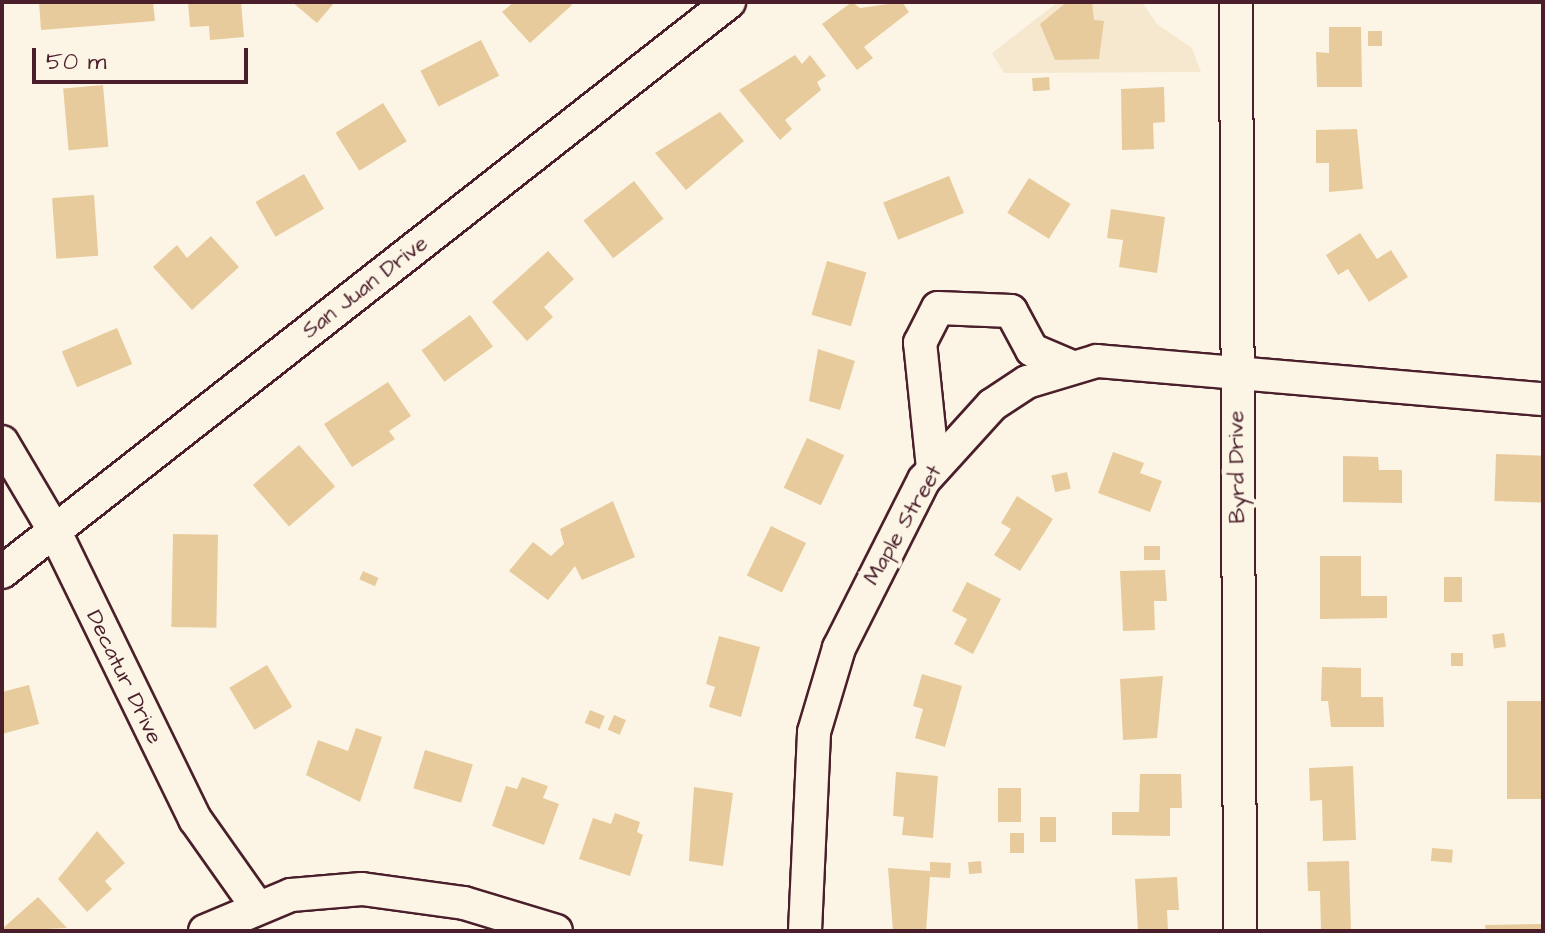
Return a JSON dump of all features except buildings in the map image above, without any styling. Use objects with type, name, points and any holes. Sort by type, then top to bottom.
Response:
[{"type":"street","name":"San Juan Drive","points":[[2,572],[729,2]]},
{"type":"street","name":"Byrd Drive","points":[[1236,2],[1240,931]]},
{"type":"street","points":[[933,468],[920,343],[938,308],[1011,311],[1032,350],[1068,365]]},
{"type":"street","name":"Maple Street","points":[[805,931],[806,801],[825,687],[858,603],[933,468],[992,405],[1068,365],[1097,361],[1543,399]]},
{"type":"street","name":"Decatur Drive","points":[[2,442],[54,530],[195,819],[256,905]]},
{"type":"street","points":[[205,931],[256,905],[362,889],[461,917],[556,931]]},
{"type":"shaded area","points":[[1058,2],[1142,2],[1157,24],[1192,48],[1201,72],[1004,73],[992,53]]}]
